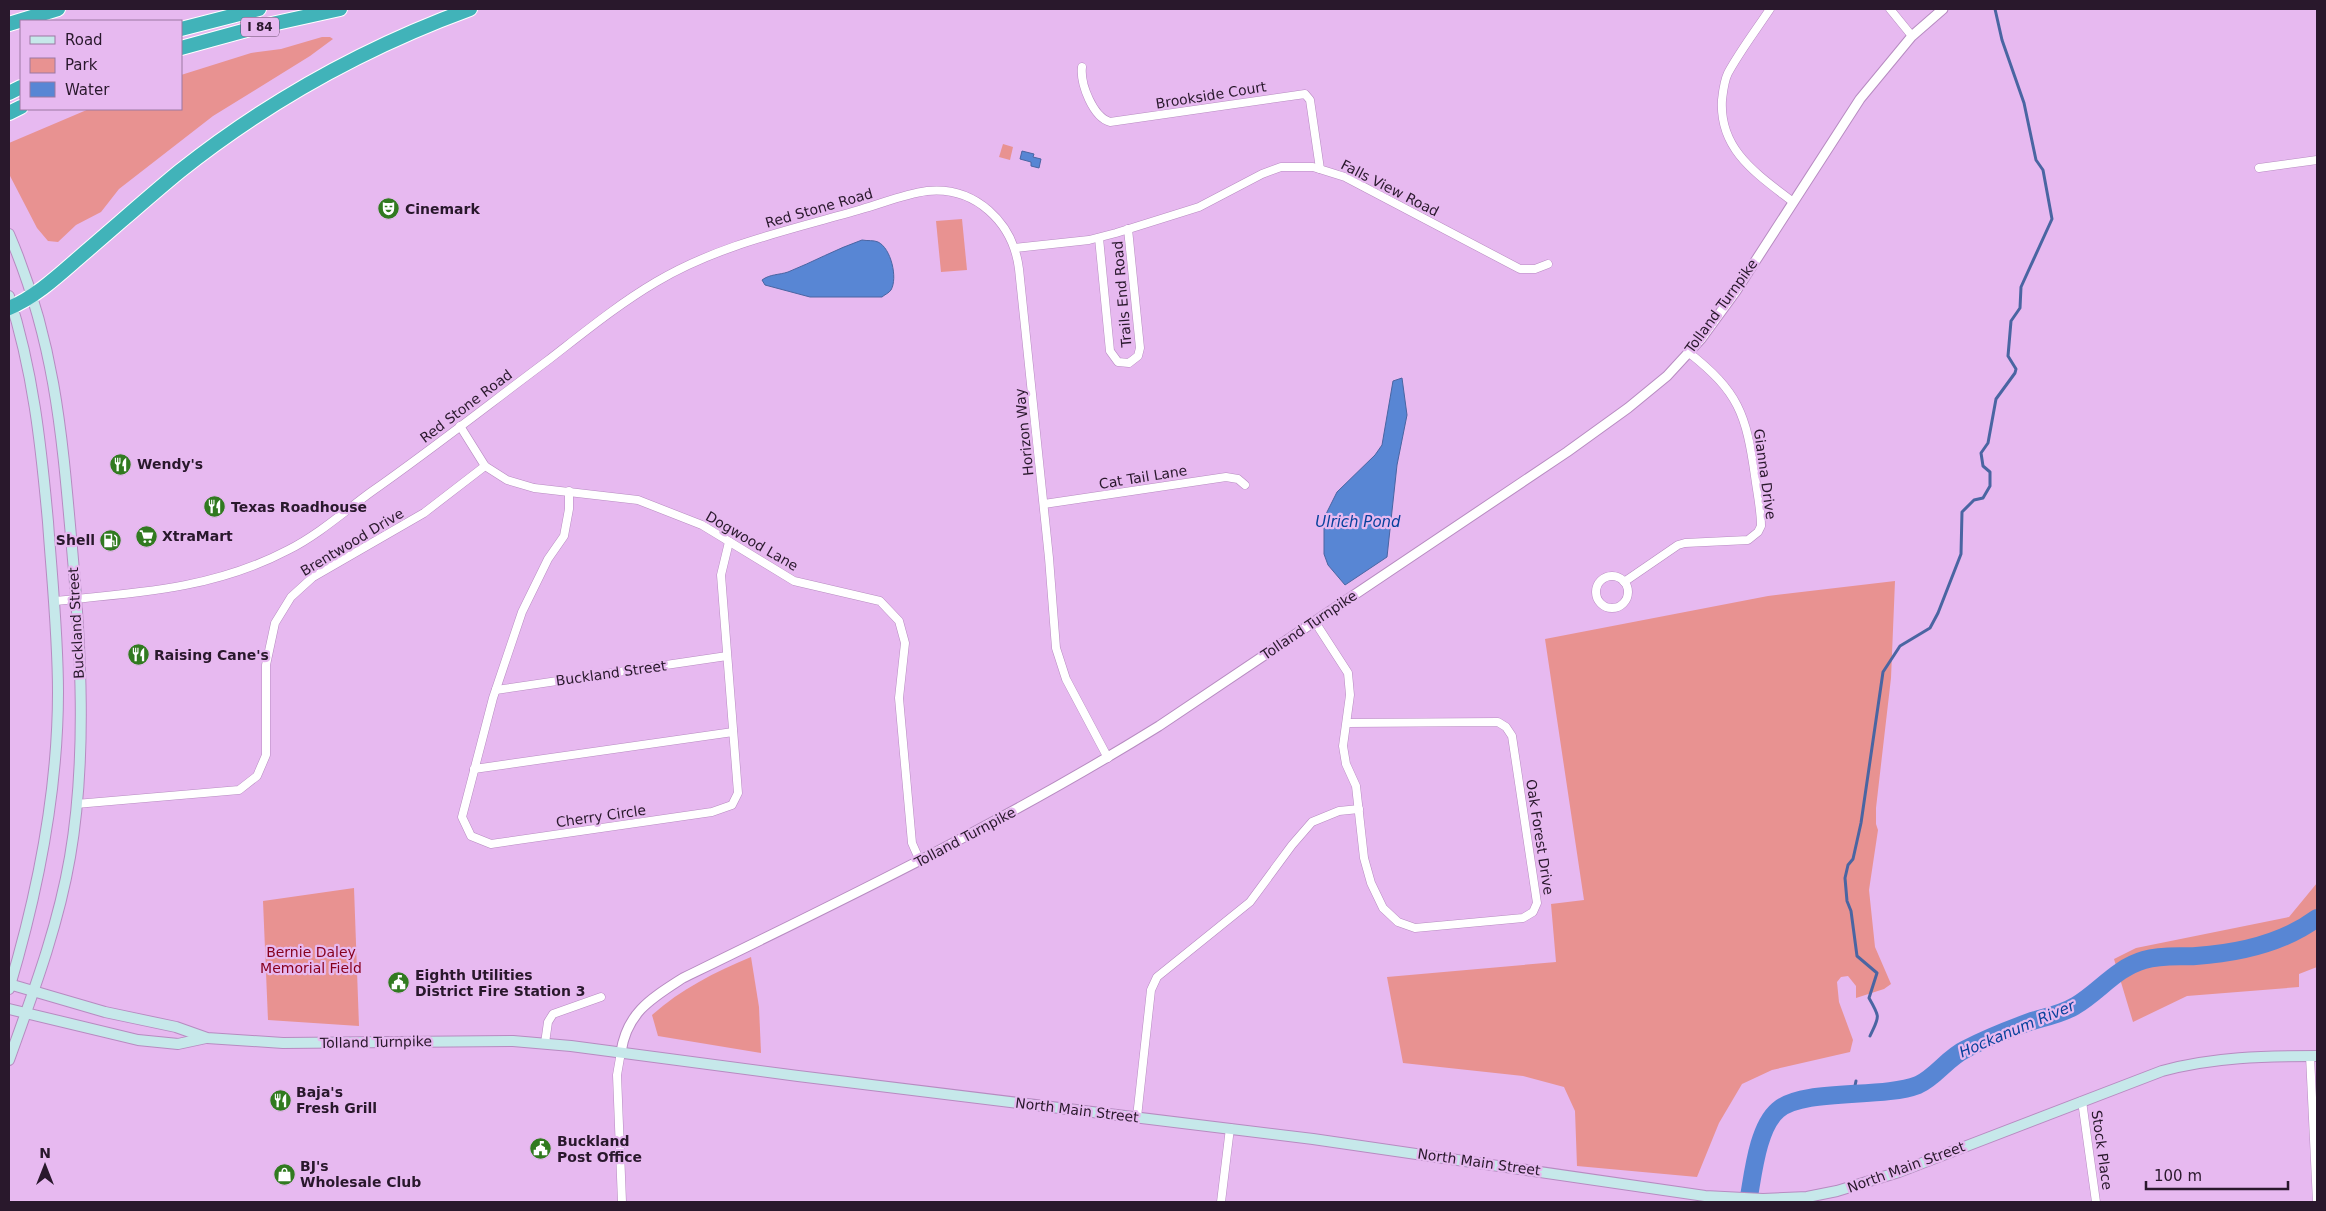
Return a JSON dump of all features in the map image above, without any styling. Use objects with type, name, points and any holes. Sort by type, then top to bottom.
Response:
[{"type":"highway","points":[[22,20],[58,9]]},
{"type":"highway","points":[[182,29],[259,9]]},
{"type":"highway","name":"I 84","points":[[182,48],[246,30],[340,9]]},
{"type":"highway","points":[[10,304],[32,295],[182,170],[260,114],[352,61],[424,27],[470,9]]},
{"type":"main road","name":"Buckland Street","points":[[9,234],[32,295],[48,353],[59,406],[76,598],[80,698],[76,804],[71,851],[58,912],[34,991],[9,1060]]},
{"type":"main road","name":"Buckland Street","points":[[9,986],[38,879],[52,793],[58,693],[54,600],[36,411],[25,354],[10,304]]},
{"type":"main road","name":"Tolland Turnpike","points":[[9,986],[34,991],[105,1012],[176,1027],[207,1038]]},
{"type":"main road","name":"Tolland Turnpike","points":[[9,1009],[108,1034],[178,1044],[207,1038],[283,1043],[487,1041],[545,1043],[621,1052]]},
{"type":"main road","name":"North Main Street","points":[[621,1052],[1230,1128],[1735,1199],[1806,1197],[1866,1183],[2183,1065],[2238,1058],[2314,1056]]},
{"type":"street","points":[[1770,9],[1728,74],[1723,91],[1724,123],[1727,137],[1752,170],[1793,202]]},
{"type":"street","points":[[1890,9],[1912,36]]},
{"type":"street","name":"Tolland Turnpike","points":[[621,1052],[624,1034],[636,1013],[656,996],[683,978],[920,861],[1108,758],[1315,622],[1628,408],[1667,376],[1701,339],[1736,290],[1860,99],[1912,36],[1943,9]]},
{"type":"street","name":"Brookside Court","points":[[1082,67],[1081,79],[1084,90],[1101,117],[1110,122],[1298,94],[1306,95],[1310,100],[1320,169]]},
{"type":"street","points":[[2259,168],[2317,160]]},
{"type":"street","name":"Falls View Road","points":[[1015,248],[1099,238],[1199,207],[1273,170],[1295,166],[1320,169],[1353,181],[1517,268],[1530,270],[1548,264]]},
{"type":"street","name":"Horizon Way","points":[[885,202],[928,191],[962,195],[980,203],[992,212],[1005,228],[1015,248],[1020,269],[1057,652],[1066,678],[1108,758]]},
{"type":"street","name":"Red Stone Road","points":[[54,600],[152,593],[193,585],[249,568],[271,559],[292,548],[343,513],[601,319],[673,273],[699,259],[746,241],[885,202]]},
{"type":"street","name":"Trails End Road","points":[[1099,238],[1110,351],[1118,362],[1128,364],[1136,359],[1140,348],[1128,229]]},
{"type":"street","name":"Gianna Drive","points":[[1624,582],[1685,543],[1748,540],[1758,532],[1761,526],[1747,426],[1741,411],[1723,383],[1688,352]]},
{"type":"street","name":"Dogwood Lane","points":[[460,426],[485,466],[507,480],[534,488],[638,500],[702,525],[794,581],[880,600],[899,621],[906,643],[899,698],[900,715],[912,842],[920,861]]},
{"type":"street","name":"Brentwood Drive","points":[[76,804],[239,790],[258,776],[266,755],[266,665],[275,623],[290,597],[313,577],[424,513],[485,466]]},
{"type":"street","name":"Cat Tail Lane","points":[[1044,504],[1226,477],[1236,478],[1245,485]]},
{"type":"street","name":"Cherry Circle","points":[[569,491],[569,509],[564,536],[548,559],[522,612],[496,690],[462,817],[471,836],[491,844],[536,839],[712,812],[732,804],[738,793],[721,575],[729,542]]},
{"type":"street","points":[[1610,576],[1620,578],[1624,582],[1628,592],[1621,606],[1610,608],[1601,604],[1595,590],[1600,580],[1610,576]]},
{"type":"street","name":"Oak Forest Drive","points":[[1315,622],[1348,673],[1350,695],[1342,746],[1346,764],[1356,786],[1364,858],[1371,883],[1383,908],[1398,922],[1415,928],[1523,918],[1533,912],[1537,903],[1512,736],[1506,726],[1498,722],[1347,723]]},
{"type":"street","name":"Buckland Street","points":[[496,690],[727,656]]},
{"type":"street","points":[[474,769],[733,732]]},
{"type":"street","points":[[1137,1117],[1151,990],[1158,977],[1250,902],[1292,845],[1312,822],[1340,811],[1359,809]]},
{"type":"street","points":[[545,1043],[548,1024],[553,1014],[601,997]]},
{"type":"street","points":[[621,1052],[617,1075],[622,1202]]},
{"type":"street","points":[[2314,1056],[2317,1202]]},
{"type":"street","name":"Stock Place","points":[[2082,1101],[2096,1202]]},
{"type":"street","points":[[1221,1202],[1230,1128]]},
{"type":"green space","points":[[322,37],[333,39],[310,56],[213,116],[119,189],[101,212],[76,225],[58,242],[48,241],[37,228],[9,174],[9,143],[87,110],[182,110],[182,75],[251,53],[281,49]]},
{"type":"green space","points":[[1003,144],[1013,147],[1010,160],[999,157]]},
{"type":"green space","points":[[962,219],[967,270],[941,272],[936,221]]},
{"type":"green space","points":[[1895,581],[1891,678],[1876,808],[1878,830],[1869,890],[1875,947],[1891,984],[1884,989],[1856,998],[1856,986],[1848,976],[1841,977],[1837,982],[1839,1002],[1853,1040],[1850,1052],[1772,1070],[1742,1084],[1719,1123],[1697,1177],[1577,1166],[1575,1111],[1564,1087],[1523,1076],[1403,1063],[1387,977],[1556,962],[1551,904],[1584,900],[1545,639],[1768,596]]},
{"type":"green space","points":[[2317,883],[2317,967],[2299,974],[2299,987],[2187,996],[2133,1022],[2114,959],[2136,948],[2289,917]]},
{"type":"green space","name":"Bernie Daley Memorial Field","points":[[354,888],[359,1026],[268,1020],[263,901]]},
{"type":"green space","points":[[751,957],[759,1007],[761,1053],[658,1036],[652,1015],[675,997],[699,982]]},
{"type":"water","points":[[1022,151],[1034,154],[1033,157],[1041,159],[1039,168],[1031,166],[1031,162],[1020,159]]},
{"type":"water","points":[[862,240],[875,241],[883,245],[890,257],[894,278],[893,285],[890,291],[882,297],[810,297],[765,285],[762,280],[788,272]]},
{"type":"water","name":"Ulrich Pond","points":[[1402,378],[1407,415],[1397,465],[1387,557],[1345,585],[1328,565],[1324,554],[1324,518],[1337,492],[1375,455],[1382,445],[1393,381]]},
{"type":"waterway","points":[[1870,1036],[1877,1014],[1869,998],[1877,973],[1857,956],[1851,911],[1847,901],[1845,878],[1848,865],[1853,859],[1861,823],[1883,672],[1900,646],[1930,628],[1938,613],[1961,554],[1962,512],[1974,500],[1983,498],[1990,486],[1990,472],[1983,466],[1981,453],[1988,443],[1996,399],[2016,369],[2008,356],[2011,321],[2020,308],[2021,287],[2052,219],[2043,170],[2036,160],[2024,103],[2002,40],[1995,9]]},
{"type":"waterway","name":"Hockanum River","points":[[1748,1202],[1754,1166],[1765,1128],[1778,1110],[1790,1103],[1824,1096],[1884,1092],[1918,1085],[1953,1057],[1974,1045],[2015,1027],[2070,1009],[2116,974],[2134,964],[2157,957],[2212,955],[2260,946],[2304,927],[2317,918]]},
{"type":"waterway","points":[[1853,1095],[1856,1081]]},
{"type":"place","name":"Cinemark","points":[[389,209]]},
{"type":"place","name":"Wendy's","points":[[121,464]]},
{"type":"place","name":"Texas Roadhouse","points":[[215,507]]},
{"type":"place","name":"XtraMart","points":[[146,536]]},
{"type":"place","name":"Shell","points":[[111,540]]},
{"type":"place","name":"Raising Cane's","points":[[138,655]]},
{"type":"place","name":"Eighth Utilities District Fire Station 3","points":[[399,983]]},
{"type":"place","name":"Baja's Fresh Grill","points":[[280,1100]]},
{"type":"place","name":"Buckland Post Office","points":[[541,1149]]},
{"type":"place","name":"BJ's Wholesale Club","points":[[284,1174]]}]
